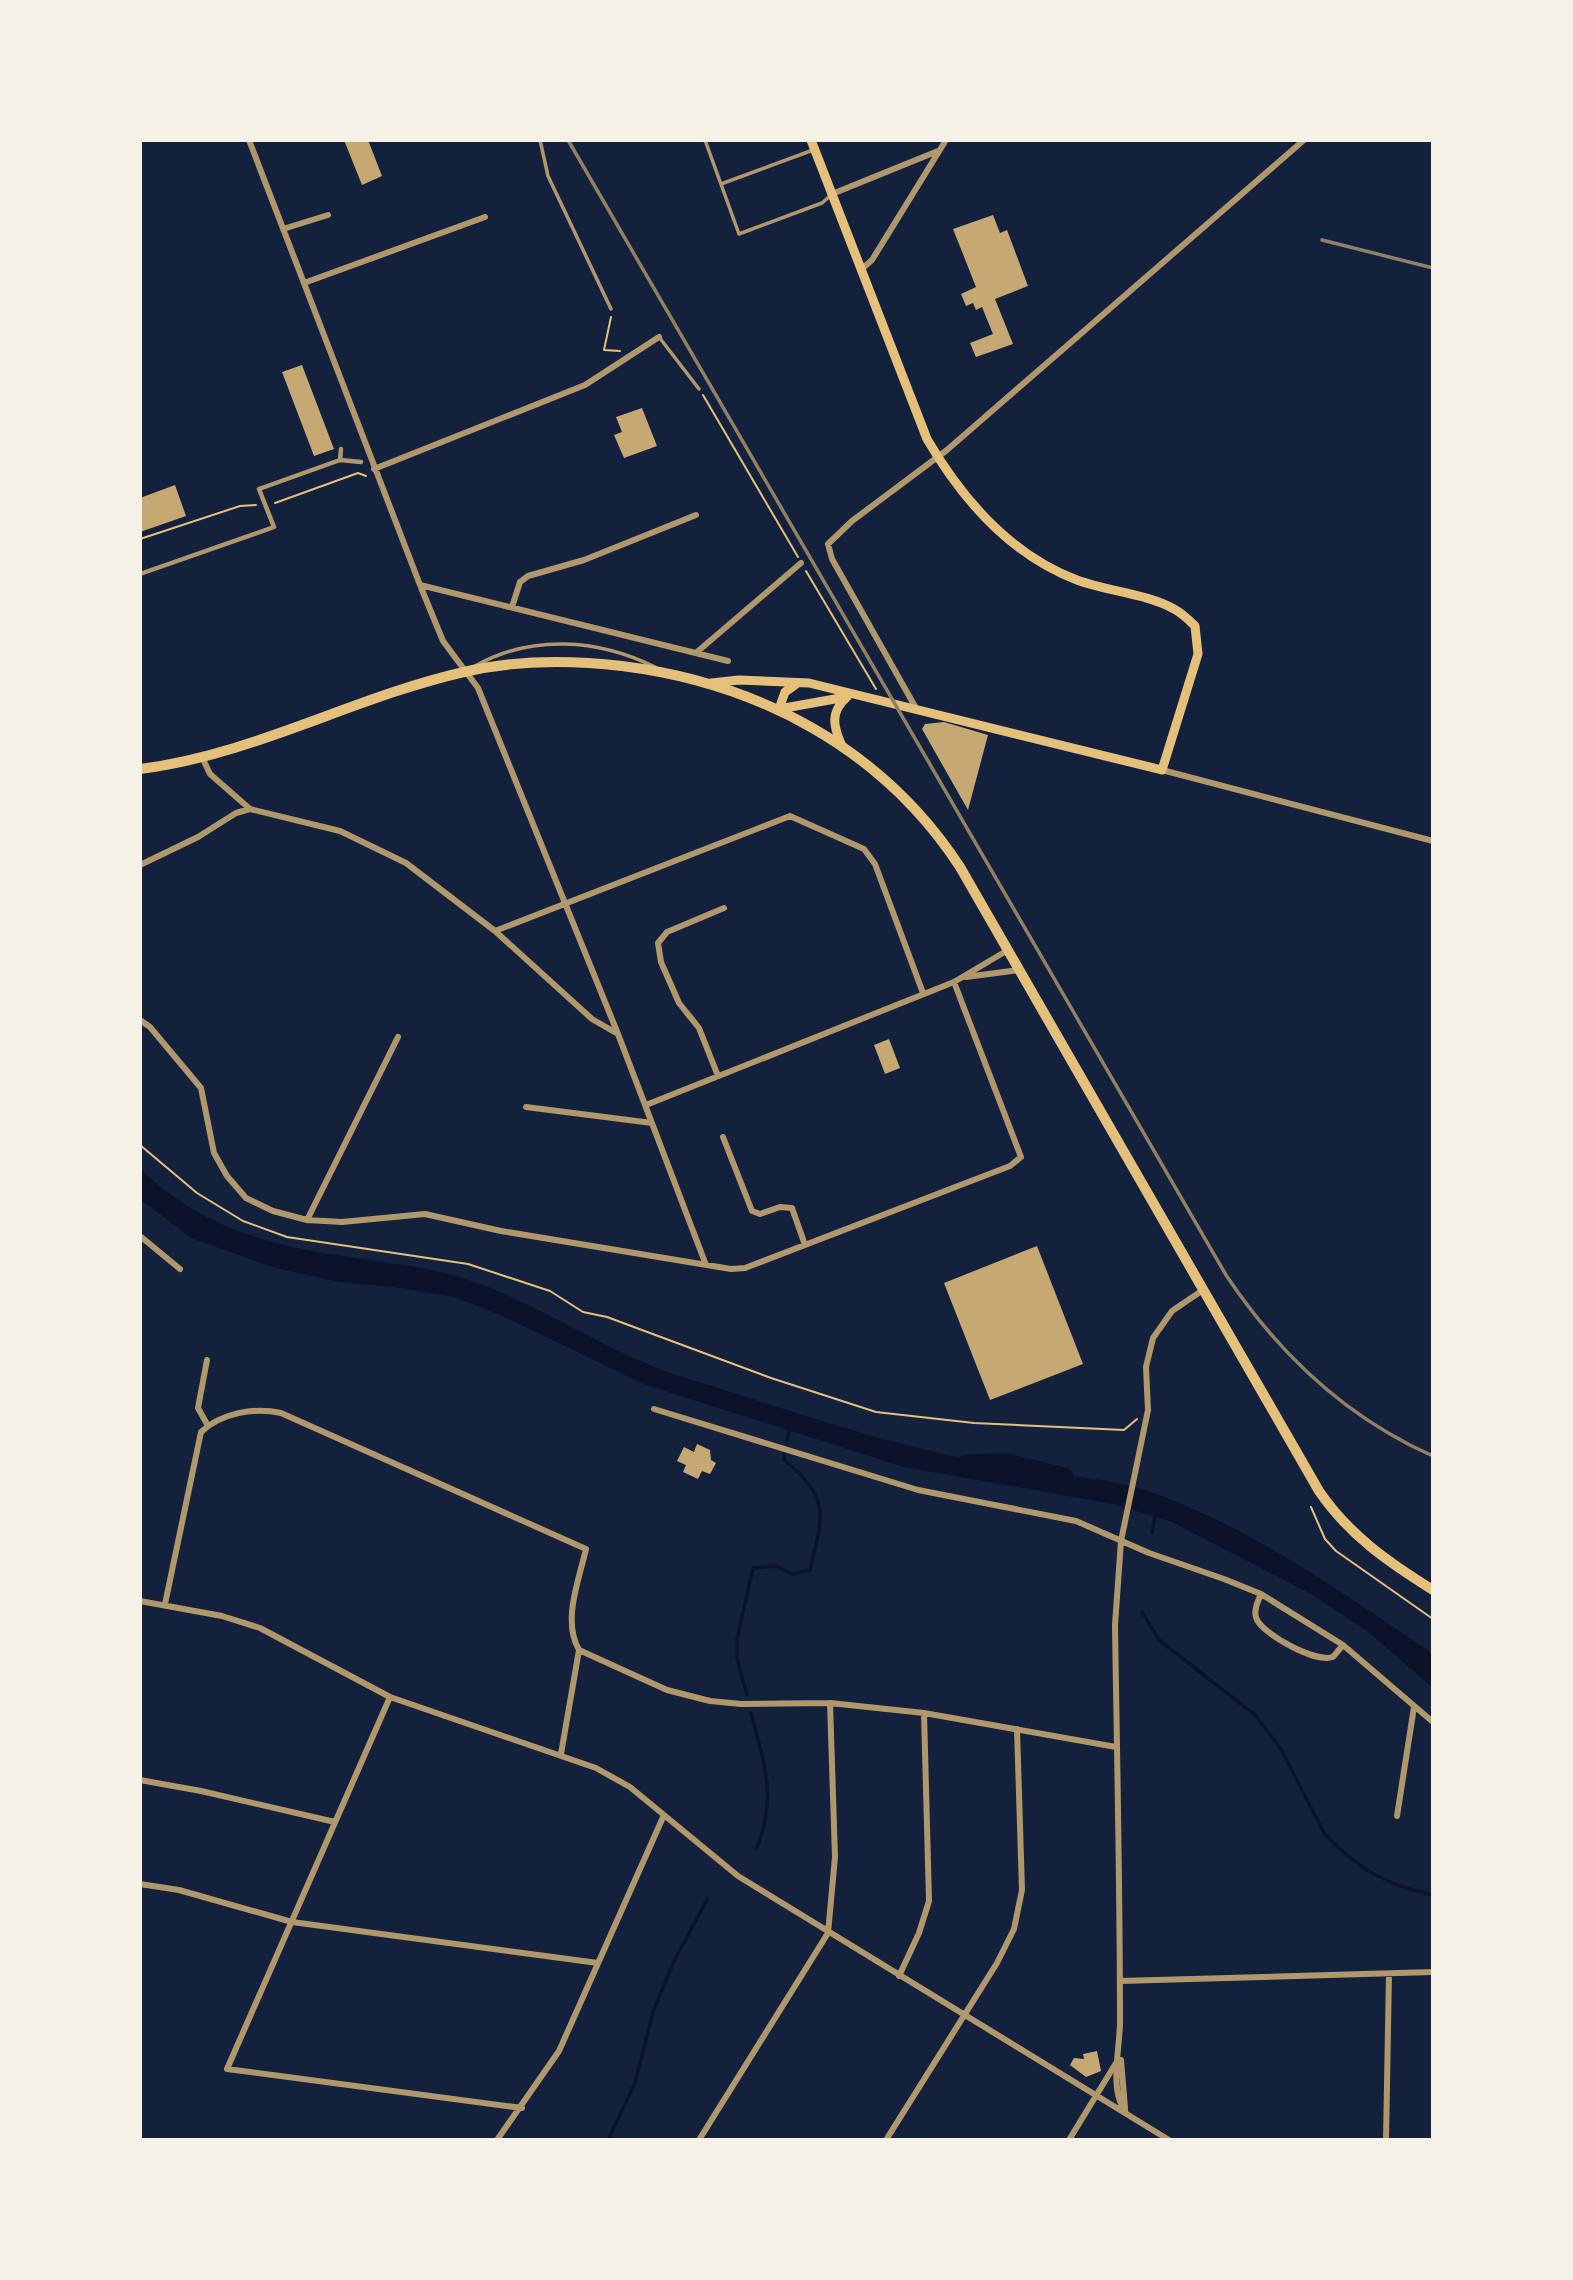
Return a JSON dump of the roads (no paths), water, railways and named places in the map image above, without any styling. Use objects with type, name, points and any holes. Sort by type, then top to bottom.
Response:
[{"type":"main road","points":[[711,683],[739,680],[809,683],[851,696],[1161,770],[1198,654],[1195,626],[1174,608],[1076,580],[1034,559],[1000,533],[973,505],[927,439],[863,268],[811,140]]},
{"type":"main road","points":[[140,769],[202,757],[465,672],[528,663],[565,662],[663,671],[711,683],[779,709],[842,746],[888,781],[924,817],[960,867],[1331,1509],[1368,1548],[1433,1590]]},
{"type":"main road","points":[[779,709],[785,692],[797,684]]},
{"type":"main road","points":[[779,709],[851,696]]},
{"type":"main road","points":[[842,746],[833,725],[834,718],[851,696]]},
{"type":"street","points":[[249,140],[420,585],[443,641],[478,688],[618,1034],[706,1265]]},
{"type":"street","points":[[863,268],[872,260],[946,140]]},
{"type":"street","points":[[918,710],[832,559],[828,544],[852,522],[937,457],[1304,140]]},
{"type":"street","points":[[832,194],[940,150]]},
{"type":"street","points":[[283,229],[328,215]]},
{"type":"street","points":[[304,283],[485,217]]},
{"type":"street","points":[[374,469],[585,384],[659,337]]},
{"type":"street","points":[[340,460],[341,449]]},
{"type":"street","points":[[140,574],[274,527],[260,489],[340,460],[361,462]]},
{"type":"street","points":[[512,607],[520,582],[528,576],[584,560],[696,515]]},
{"type":"street","points":[[697,652],[802,563]]},
{"type":"street","points":[[420,585],[729,661]]},
{"type":"street","points":[[202,757],[210,774],[250,809],[340,831],[406,863],[495,931],[592,1019],[618,1034]]},
{"type":"street","points":[[1161,770],[1433,841]]},
{"type":"street","points":[[140,865],[198,837],[236,813],[250,809]]},
{"type":"street","points":[[495,931],[790,816],[864,849],[875,864],[923,993]]},
{"type":"street","points":[[718,1076],[699,1028],[679,1003],[661,962],[658,943],[667,932],[724,908]]},
{"type":"street","points":[[646,1105],[954,982],[1008,950]]},
{"type":"street","points":[[964,977],[1018,970]]},
{"type":"street","points":[[140,1020],[167,1046],[201,1088],[214,1153],[233,1184],[246,1198],[273,1211],[307,1220],[342,1222],[425,1214],[581,1245],[691,1263],[745,1268],[1007,1167],[1021,1157],[954,982]]},
{"type":"street","points":[[307,1220],[398,1037]]},
{"type":"street","points":[[526,1107],[652,1123]]},
{"type":"street","points":[[723,1137],[752,1211],[760,1214],[780,1207],[792,1208],[805,1245]]},
{"type":"street","points":[[140,1236],[180,1269]]},
{"type":"street","points":[[691,1263],[702,1252]]},
{"type":"street","points":[[1128,2115],[1119,2103],[1118,2088],[1120,1981],[1115,1625],[1121,1541],[1149,1410],[1146,1367],[1153,1338],[1172,1311],[1203,1290]]},
{"type":"street","points":[[207,1360],[198,1408],[208,1426]]},
{"type":"street","points":[[654,1409],[918,1490],[1076,1521],[1261,1594],[1343,1646],[1433,1722]]},
{"type":"street","points":[[165,1604],[201,1432],[216,1419],[265,1410],[281,1413],[586,1549],[572,1610],[573,1640],[579,1650],[667,1690],[710,1701],[741,1704],[830,1703],[924,1713],[1116,1747]]},
{"type":"street","points":[[1261,1594],[1255,1613],[1258,1622],[1268,1632],[1320,1659],[1333,1657],[1343,1646]]},
{"type":"street","points":[[140,1601],[222,1616],[260,1628],[390,1697],[596,1768],[630,1787],[738,1875],[828,1933],[1169,2140]]},
{"type":"street","points":[[561,1754],[579,1650]]},
{"type":"street","points":[[390,1697],[228,2070],[522,2108]]},
{"type":"street","points":[[699,2140],[828,1933],[835,1857],[830,1703]]},
{"type":"street","points":[[1397,1816],[1414,1707]]},
{"type":"street","points":[[898,1976],[919,1933],[929,1901],[924,1713]]},
{"type":"street","points":[[886,2140],[997,1963],[1014,1929],[1022,1891],[1017,1729]]},
{"type":"street","points":[[140,1780],[335,1822]]},
{"type":"street","points":[[497,2140],[522,2108],[559,2051],[664,1815]]},
{"type":"street","points":[[140,1884],[179,1890],[292,1922],[597,1963]]},
{"type":"street","points":[[1120,1981],[1433,1972]]},
{"type":"street","points":[[1386,2140],[1389,1973]]},
{"type":"street","points":[[1120,2048],[1124,2105],[1128,2115]]},
{"type":"street","points":[[1069,2140],[1114,2069],[1120,2048]]},
{"type":"street","points":[[1096,2096],[1106,2097],[1118,2088],[1123,2073]]},
{"type":"street","points":[[1085,2089],[1097,2090],[1102,2086]]},
{"type":"lane","points":[[540,140],[548,176],[611,309]]},
{"type":"lane","points":[[705,140],[739,234],[822,203],[832,194]]},
{"type":"lane","points":[[721,184],[815,150]]},
{"type":"lane","points":[[659,337],[699,389]]},
{"type":"lane","points":[[465,672],[492,656],[540,644],[602,646],[663,671]]},
{"type":"water","points":[[140,1168],[186,1205],[236,1230],[290,1246],[423,1268],[466,1279],[521,1301],[628,1355],[683,1377],[834,1425],[937,1453],[1032,1471],[1120,1483],[1190,1507],[1298,1565],[1433,1654],[1433,1688],[1366,1630],[1309,1593],[1172,1522],[1113,1504],[904,1467],[643,1384],[509,1319],[455,1297],[339,1282],[275,1268],[191,1238],[140,1199]]},
{"type":"waterway","points":[[787,1440],[790,1428]]},
{"type":"waterway","points":[[747,1695],[737,1659],[737,1639],[753,1568],[776,1566],[792,1574],[810,1570],[818,1535],[820,1509],[816,1497],[799,1473],[784,1460],[784,1451]]},
{"type":"waterway","points":[[966,1464],[1007,1463],[1064,1477]]},
{"type":"waterway","points":[[1152,1533],[1155,1515]]},
{"type":"waterway","points":[[1142,1612],[1159,1640],[1255,1715],[1281,1749],[1324,1833],[1336,1846],[1373,1874],[1433,1895]]},
{"type":"waterway","points":[[751,1713],[764,1765],[768,1797],[763,1831],[756,1849]]},
{"type":"waterway","points":[[608,2140],[635,2083],[653,2012],[674,1961],[708,1898]]},
{"type":"railway","points":[[568,140],[1226,1275],[1268,1331],[1292,1357],[1343,1403],[1402,1441],[1433,1456]]},
{"type":"railway","points":[[1322,240],[1433,268]]}]
